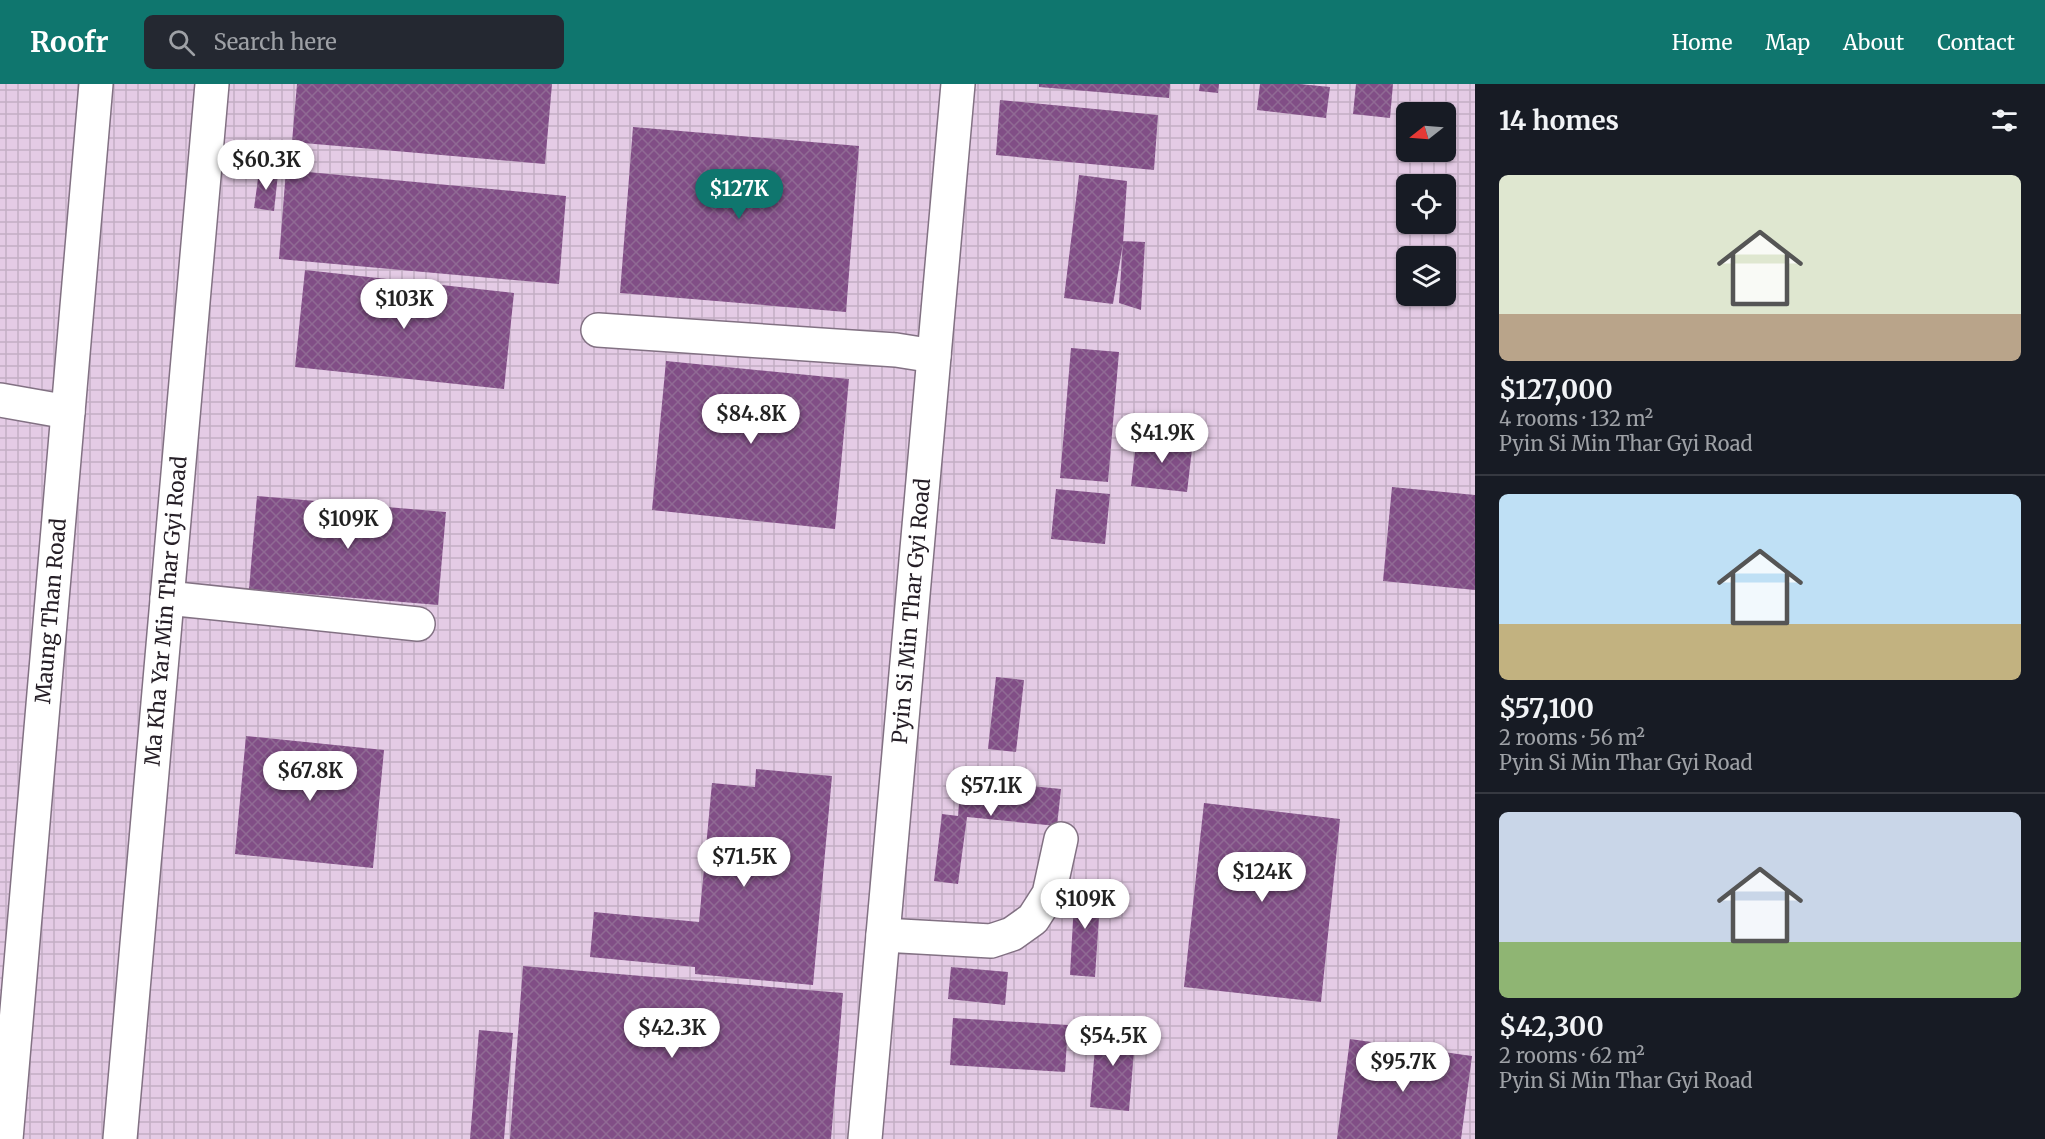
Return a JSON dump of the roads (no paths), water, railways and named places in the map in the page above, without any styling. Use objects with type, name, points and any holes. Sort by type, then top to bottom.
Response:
[{"type":"street","name":"Maung Than Road","points":[[6,1139],[96,84]]},
{"type":"street","name":"Ma Kha Yar Min Thar Gyi Road","points":[[120,1139],[212,84]]},
{"type":"street","name":"Pyin Si Min Thar Gyi Road","points":[[865,1139],[958,84]]},
{"type":"street","points":[[598,330],[884,349],[934,356]]},
{"type":"street","points":[[0,399],[68,412]]},
{"type":"street","points":[[167,598],[418,624]]},
{"type":"street","points":[[883,935],[991,941],[1012,934],[1033,920],[1048,894],[1061,839]]}]
